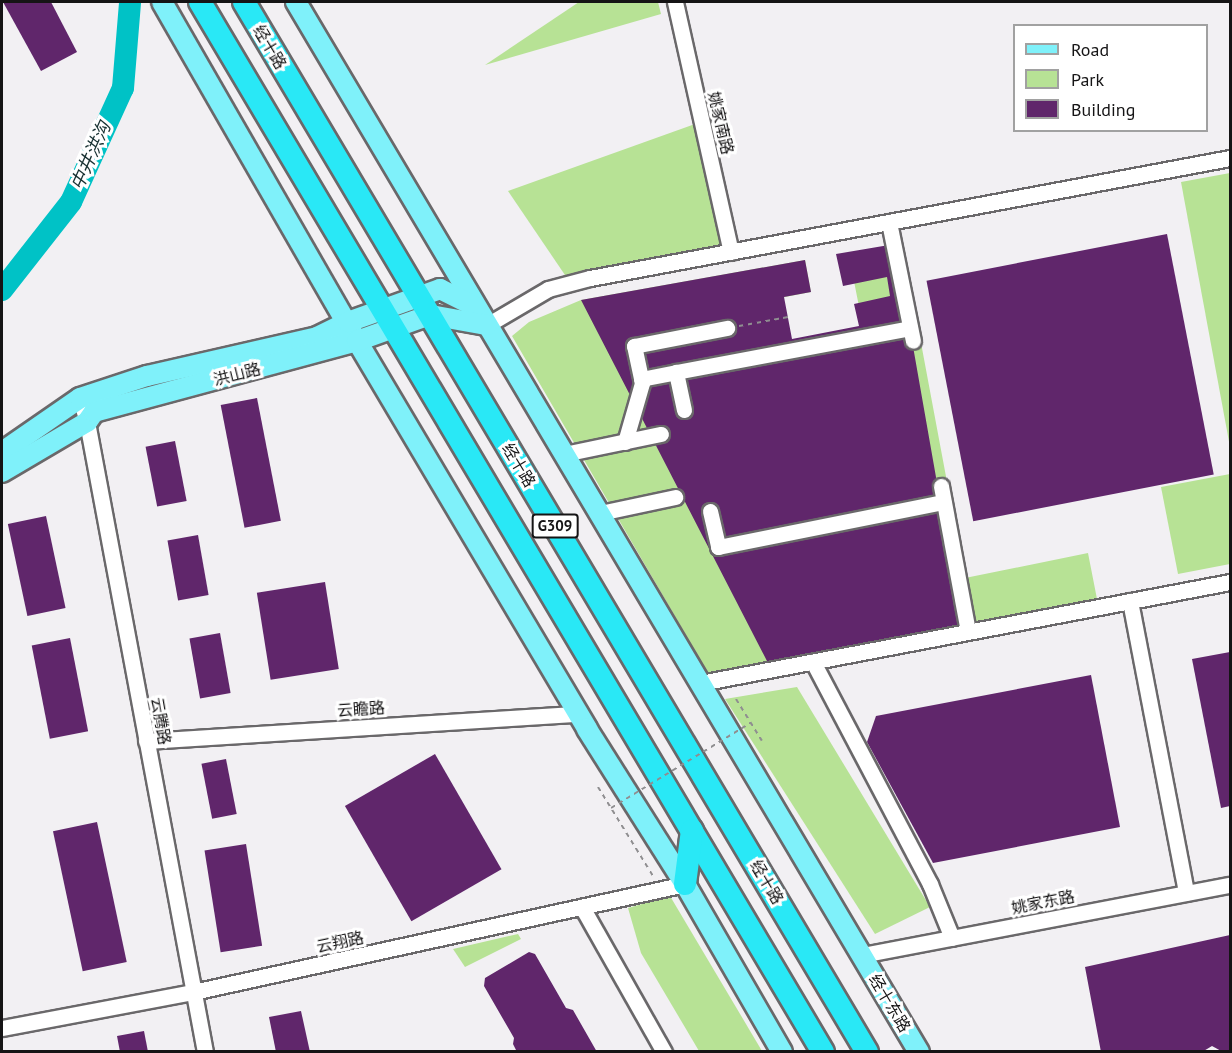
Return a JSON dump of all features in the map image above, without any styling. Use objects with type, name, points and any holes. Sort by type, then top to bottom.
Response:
[{"type":"highway","name":"G309","points":[[200,2],[823,1052]]},
{"type":"highway","name":"经十路","points":[[243,2],[867,1052]]},
{"type":"highway","points":[[685,884],[692,830]]},
{"type":"main road","points":[[162,2],[357,341],[578,714],[685,884],[782,1052]]},
{"type":"main road","points":[[296,2],[862,956]]},
{"type":"main road","name":"洪山路","points":[[2,472],[87,422],[94,412],[357,341],[388,319],[424,306],[440,289],[476,307]]},
{"type":"main road","points":[[424,306],[487,325]]},
{"type":"main road","name":"洪山路","points":[[2,452],[80,398],[147,376],[316,337],[348,322],[388,319]]},
{"type":"main road","name":"经十东路","points":[[862,956],[919,1052]]},
{"type":"street","name":"姚家南路","points":[[675,2],[732,252]]},
{"type":"street","points":[[487,325],[548,289],[590,278],[1230,158]]},
{"type":"street","points":[[641,379],[911,335],[889,222]]},
{"type":"street","points":[[625,442],[641,379],[634,346],[727,328]]},
{"type":"street","points":[[676,372],[684,410]]},
{"type":"street","name":"云腾路","points":[[80,398],[87,422],[204,1052]]},
{"type":"street","points":[[564,454],[661,434]]},
{"type":"street","points":[[941,486],[968,632]]},
{"type":"street","points":[[600,513],[675,497]]},
{"type":"street","points":[[710,511],[718,547],[944,502]]},
{"type":"street","points":[[700,684],[1230,582]]},
{"type":"street","points":[[1130,601],[1186,893]]},
{"type":"street","points":[[813,662],[930,885],[952,938]]},
{"type":"street","name":"云瞻路","points":[[146,741],[578,714]]},
{"type":"street","name":"云翔路","points":[[2,1028],[193,992],[685,884]]},
{"type":"street","name":"姚家东路","points":[[862,956],[1230,885]]},
{"type":"street","points":[[582,907],[664,1052]]},
{"type":"path","points":[[727,328],[788,317]]},
{"type":"path","points":[[735,699],[762,741]]},
{"type":"path","points":[[611,808],[750,723]]},
{"type":"path","points":[[598,787],[661,890]]},
{"type":"green space","points":[[579,2],[658,2],[661,14],[485,65]]},
{"type":"green space","points":[[695,124],[722,246],[567,278],[508,191]]},
{"type":"green space","points":[[1230,173],[1230,447],[1181,182]]},
{"type":"green space","points":[[904,252],[965,578],[1088,553],[1097,599],[709,675],[512,336],[529,322],[581,300],[805,260],[811,292],[724,309],[733,362],[865,337],[850,261]]},
{"type":"green space","points":[[1230,474],[1230,564],[1178,574],[1161,487]]},
{"type":"green space","points":[[797,687],[930,907],[875,934],[725,699]]},
{"type":"green space","points":[[670,896],[762,1051],[699,1051],[641,953],[628,908]]},
{"type":"green space","points":[[518,934],[521,939],[465,967],[453,949]]},
{"type":"building","points":[[3,2],[51,2],[77,52],[41,71]]},
{"type":"building","points":[[1167,234],[1214,474],[973,521],[927,281]]},
{"type":"building","points":[[895,244],[962,625],[768,663],[581,300],[805,260],[811,292],[784,297],[792,339],[859,326],[854,304],[890,296],[887,277],[843,286],[836,254]]},
{"type":"building","points":[[257,398],[281,521],[245,528],[221,405]]},
{"type":"building","points":[[175,441],[187,501],[157,507],[146,447]]},
{"type":"building","points":[[46,516],[66,608],[27,616],[8,524]]},
{"type":"building","points":[[198,535],[209,595],[178,600],[167,540]]},
{"type":"building","points":[[325,582],[339,669],[271,680],[257,593]]},
{"type":"building","points":[[220,633],[231,693],[200,698],[189,638]]},
{"type":"building","points":[[70,638],[88,731],[50,739],[32,645]]},
{"type":"building","points":[[1230,652],[1230,806],[1221,808],[1192,659]]},
{"type":"building","points":[[1091,675],[1120,827],[933,863],[867,742],[876,716]]},
{"type":"building","points":[[435,754],[501,869],[411,921],[345,806]]},
{"type":"building","points":[[226,759],[237,814],[212,819],[201,764]]},
{"type":"building","points":[[97,822],[127,962],[83,971],[53,831]]},
{"type":"building","points":[[246,844],[262,946],[221,952],[205,851]]},
{"type":"building","points":[[1230,935],[1230,1052],[1223,1052],[1212,1046],[1202,1052],[1101,1052],[1085,967]]},
{"type":"building","points":[[529,952],[535,954],[566,1008],[573,1010],[597,1052],[517,1052],[513,1044],[514,1038],[484,986],[485,978]]},
{"type":"building","points":[[301,1011],[310,1052],[276,1052],[269,1017]]},
{"type":"building","points":[[144,1031],[148,1052],[120,1052],[117,1036]]},
{"type":"waterway","name":"中井洪沟","points":[[2,290],[71,202],[123,88],[130,2]]}]
